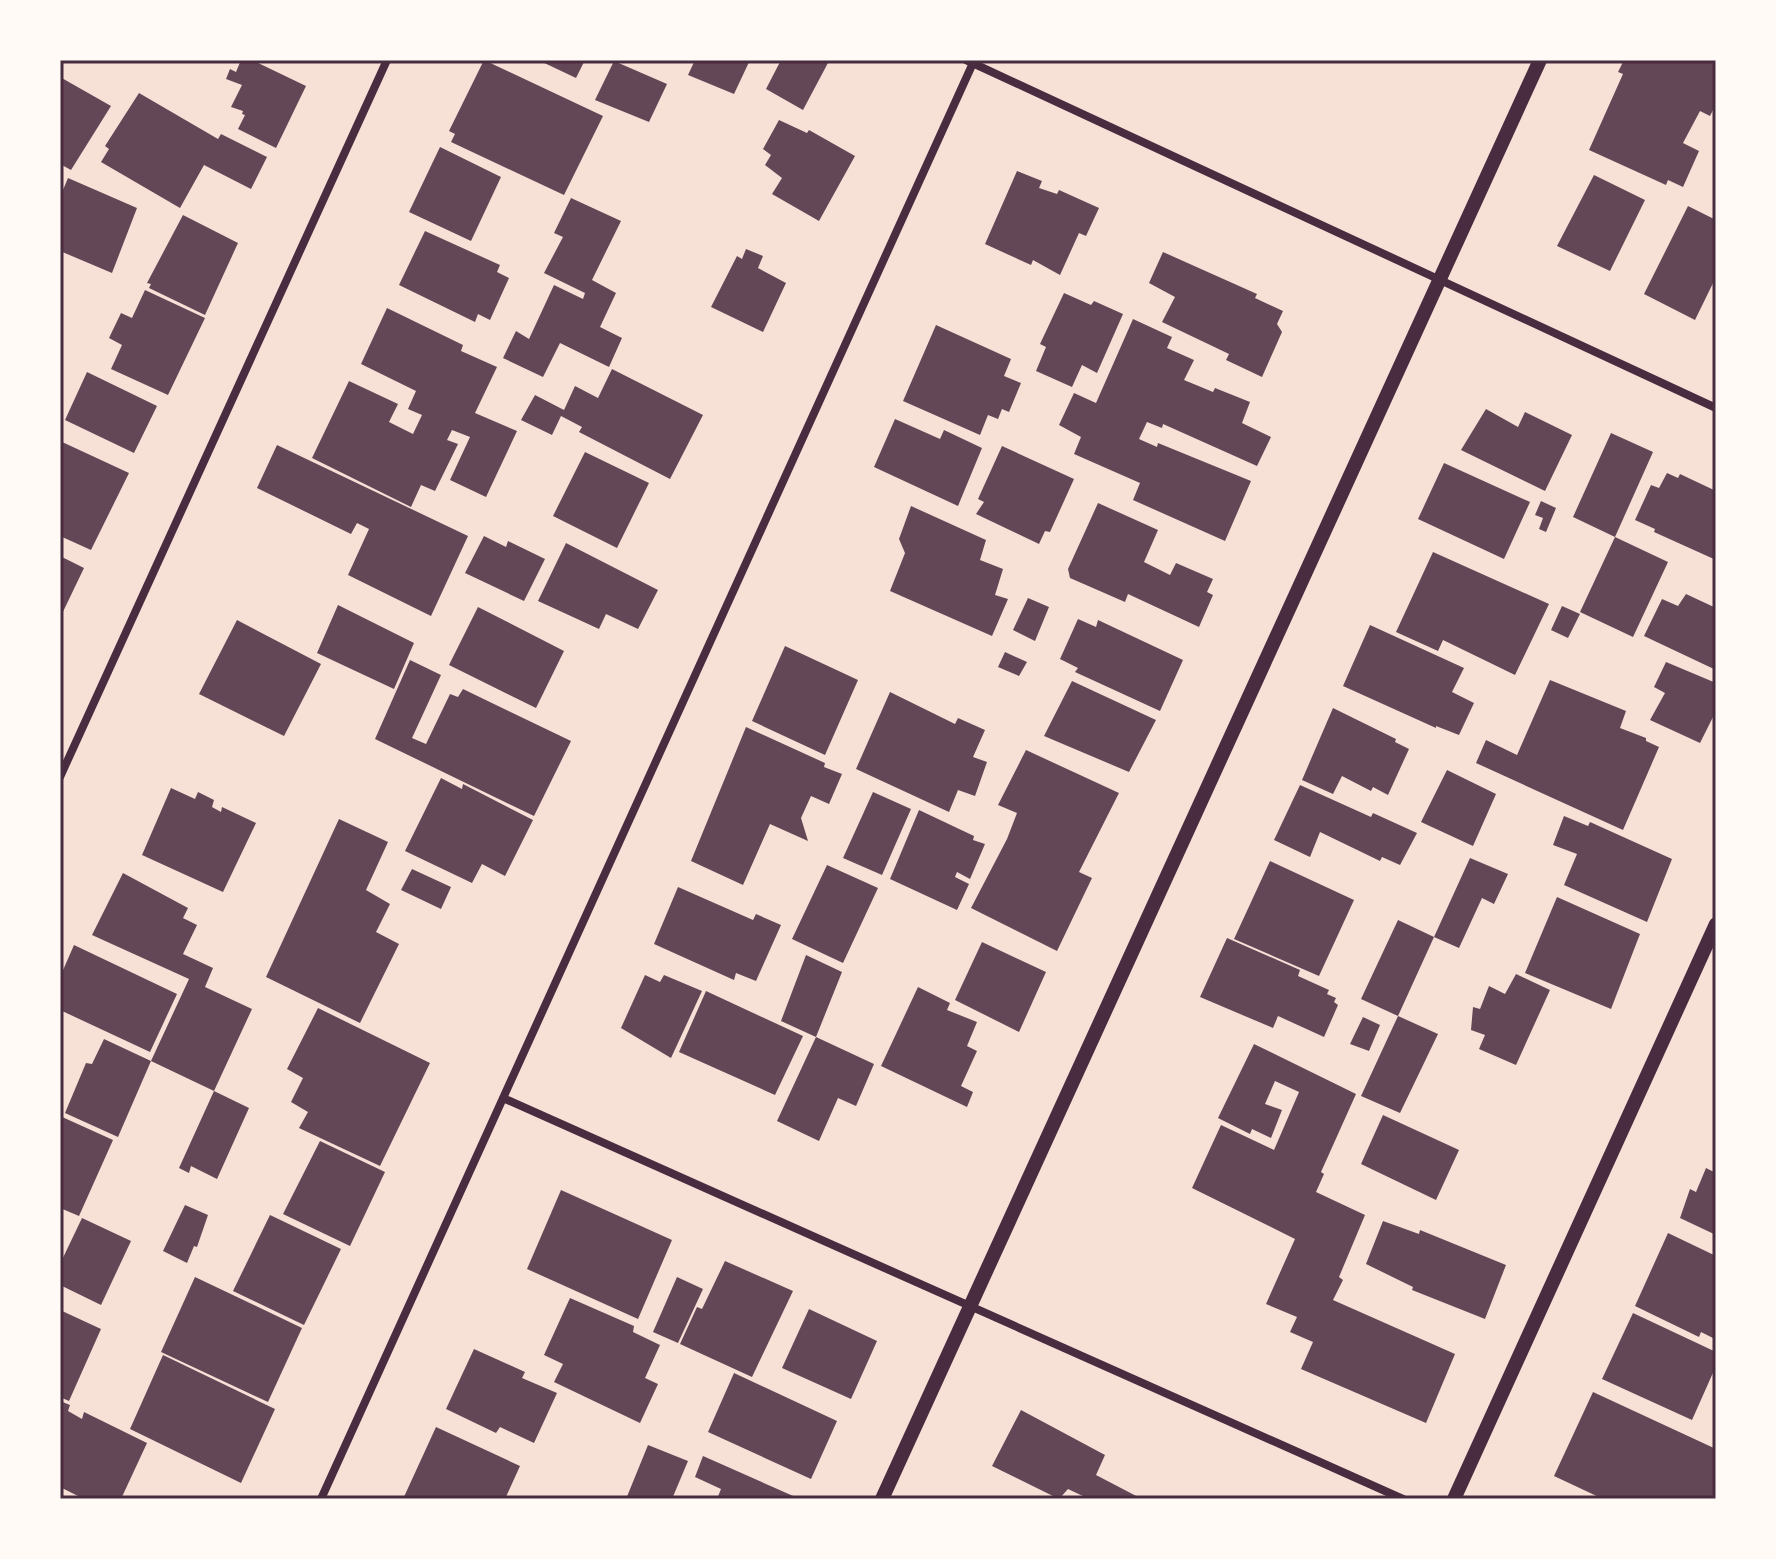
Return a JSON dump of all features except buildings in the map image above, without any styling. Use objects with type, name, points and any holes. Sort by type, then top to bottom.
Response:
[{"type":"street","points":[[60,777],[387,60]]},
{"type":"street","points":[[882,1499],[1540,60]]},
{"type":"street","points":[[321,1499],[970,62],[1716,408]]},
{"type":"street","points":[[1454,1499],[1716,924]]},
{"type":"street","points":[[503,1098],[1403,1499]]}]
